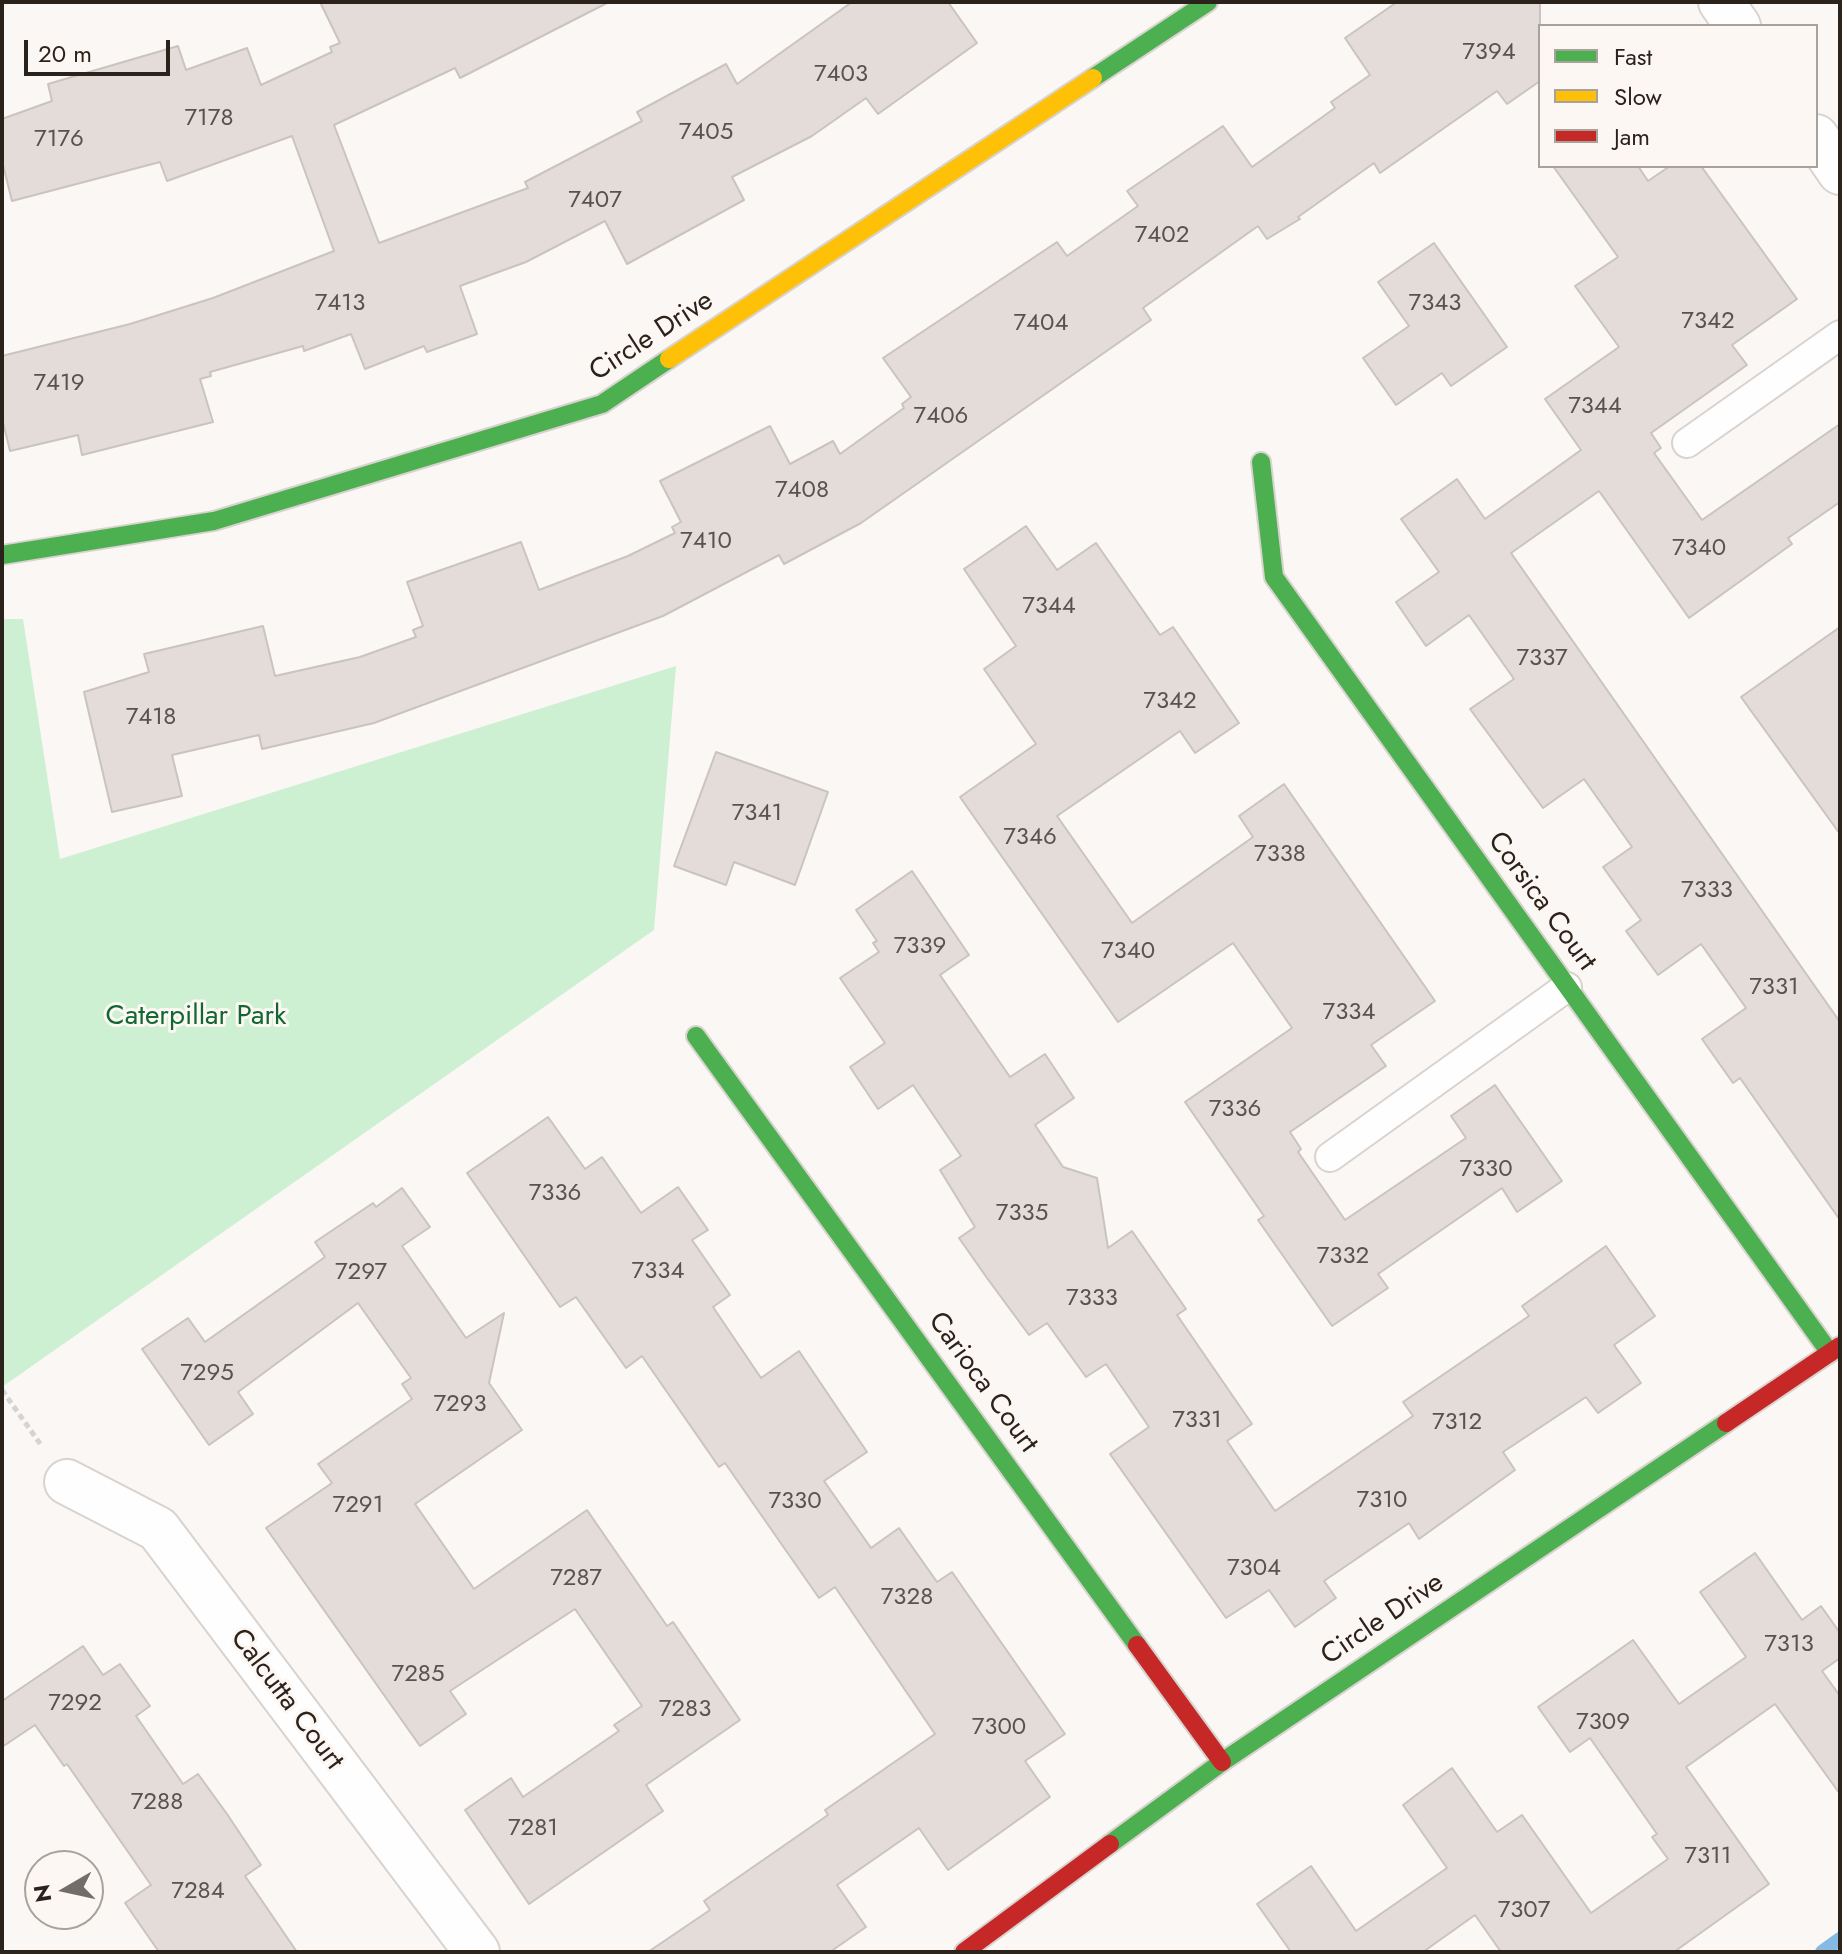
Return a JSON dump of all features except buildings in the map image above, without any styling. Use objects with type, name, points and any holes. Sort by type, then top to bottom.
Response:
[{"type":"street","name":"Circle Drive","points":[[2,555],[214,521],[602,404],[1208,2]]},
{"type":"street","points":[[1721,2],[1737,24]]},
{"type":"street","points":[[1818,140],[1840,172]]},
{"type":"street","name":"Corsica Court","points":[[1261,462],[1274,577],[1567,987],[1835,1350]]},
{"type":"street","name":"Carioca Court","points":[[696,1036],[1222,1762]]},
{"type":"street","name":"Circle Drive","points":[[964,1952],[1222,1762],[1835,1350]]},
{"type":"street","name":"Calcutta Court","points":[[67,1482],[158,1529],[477,1952]]},
{"type":"lane","points":[[1687,443],[1840,335]]},
{"type":"lane","points":[[1330,1157],[1567,987]]},
{"type":"path","points":[[2,1390],[67,1482]]},
{"type":"green space","name":"Caterpillar Park","points":[[2,619],[23,619],[60,859],[676,666],[654,930],[2,1387]]},
{"type":"waterway","points":[[1822,1952],[1840,1939]]},
{"type":"traffic: fast","points":[[1093,78],[1208,2]]},
{"type":"traffic: fast","points":[[2,555],[214,521],[602,404],[669,359]]},
{"type":"traffic: fast","points":[[1261,462],[1274,577],[1830,1353]]},
{"type":"traffic: fast","points":[[696,1036],[1137,1645]]},
{"type":"traffic: fast","points":[[1110,1844],[1222,1762],[1726,1423]]},
{"type":"traffic: slow","points":[[669,359],[1093,78]]},
{"type":"traffic: jam","points":[[1726,1423],[1840,1346]]},
{"type":"traffic: jam","points":[[1137,1645],[1222,1762]]},
{"type":"traffic: jam","points":[[964,1952],[1110,1844]]}]
